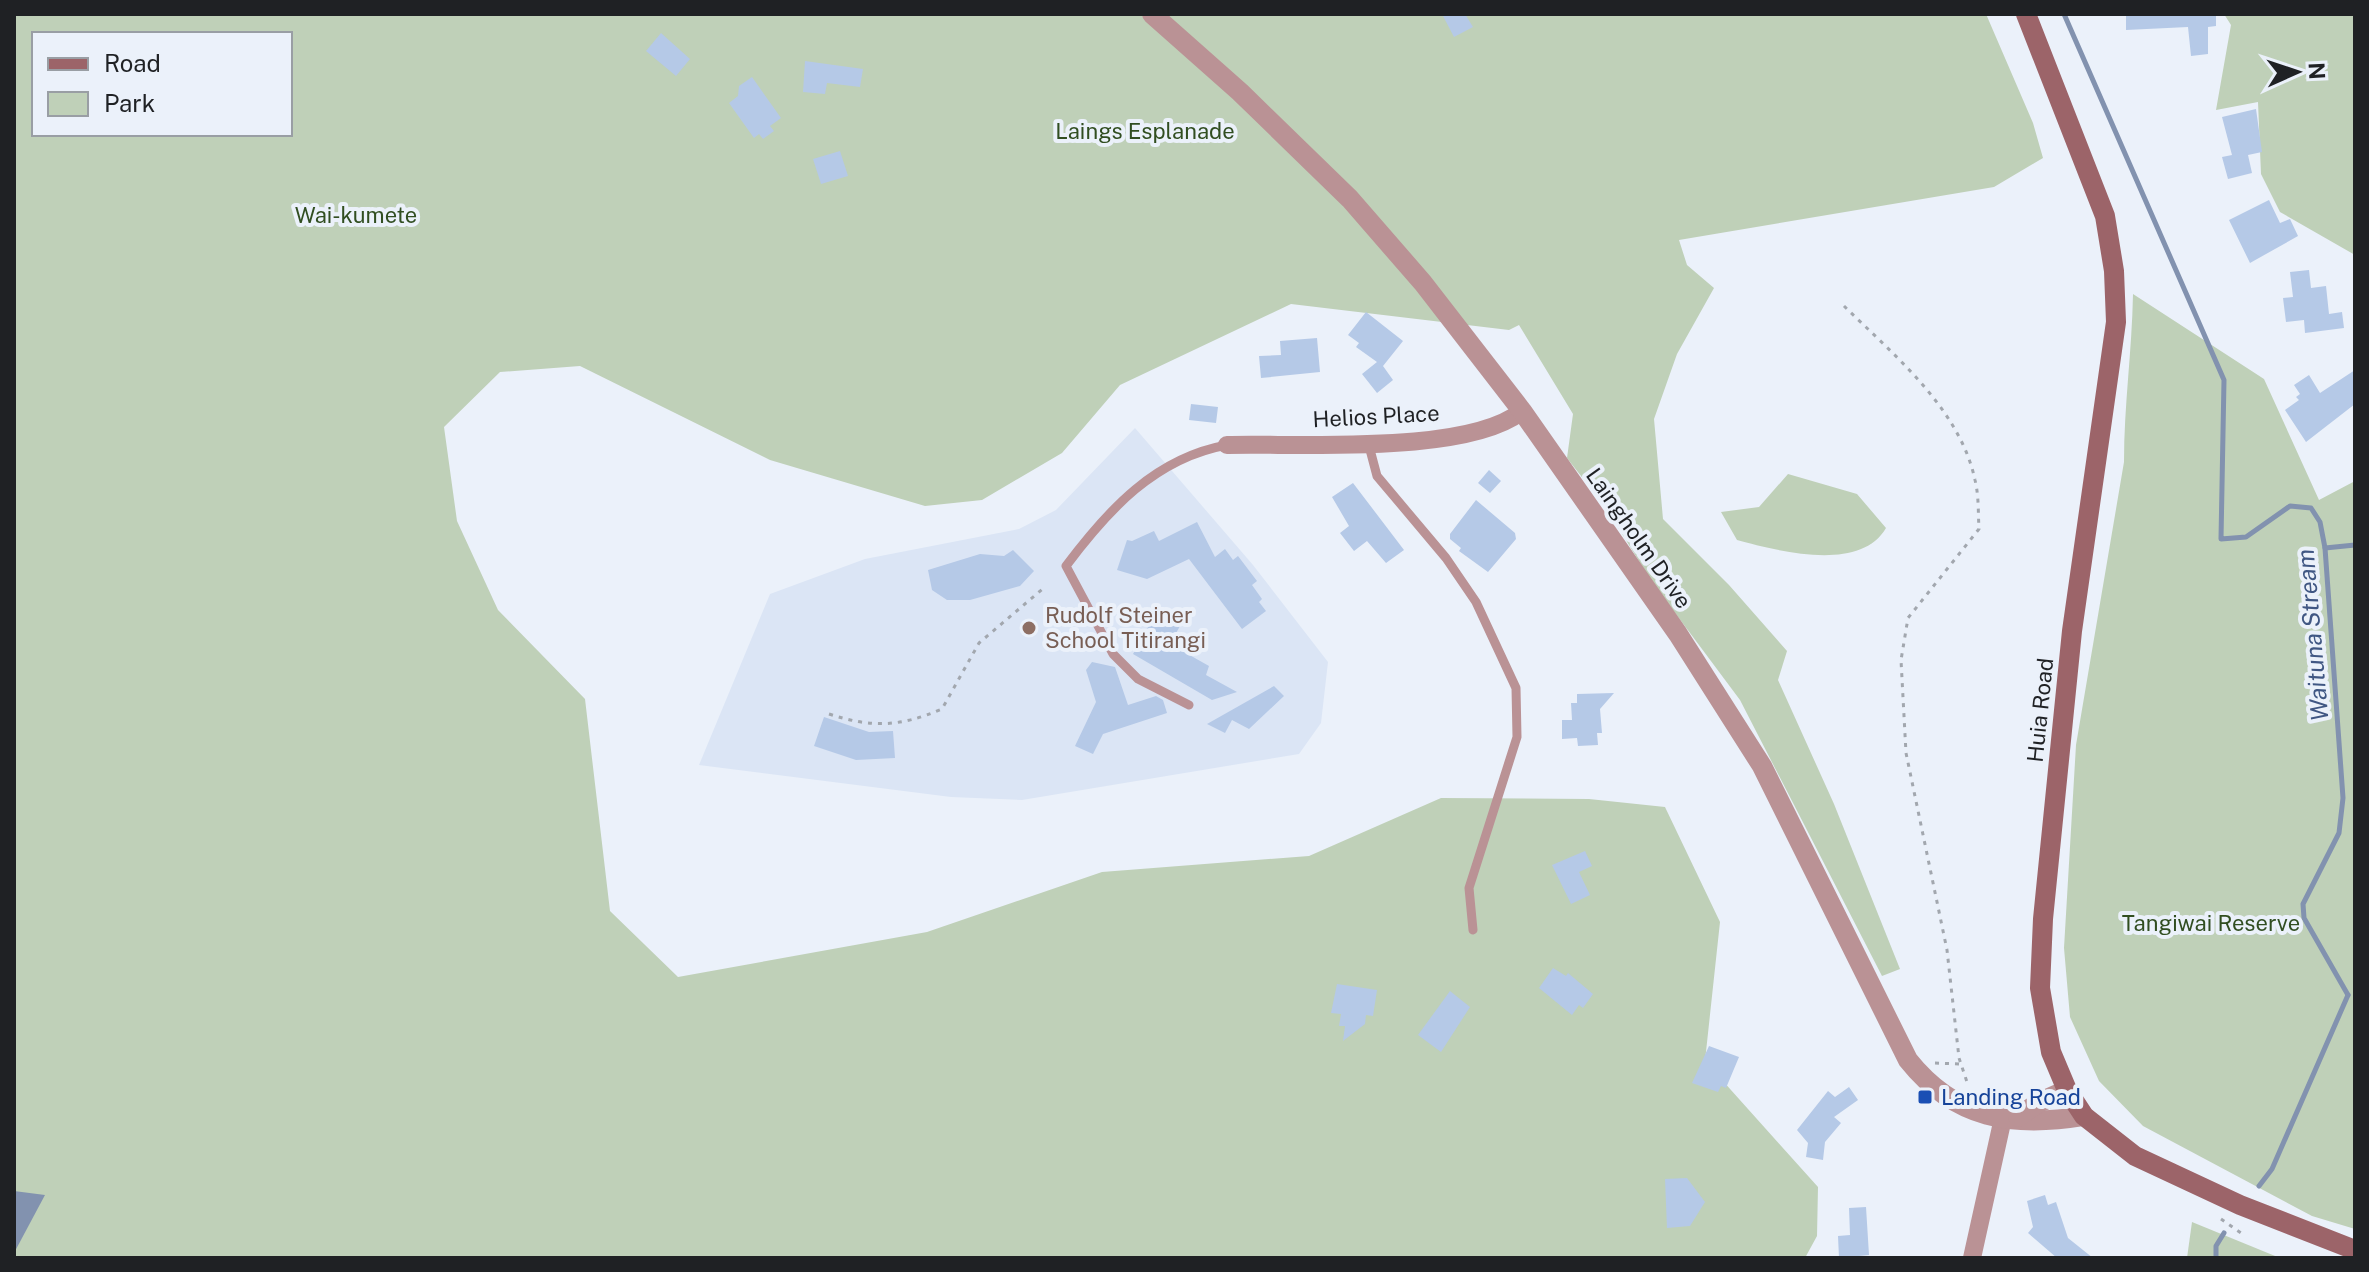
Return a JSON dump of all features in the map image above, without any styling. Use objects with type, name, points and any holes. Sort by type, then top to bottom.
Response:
[{"type":"main road","name":"Huia Road","points":[[2026,14],[2100,198],[2109,230],[2116,299],[2113,365],[2065,692],[2040,958],[2043,1018],[2051,1052],[2067,1090],[2084,1116],[2135,1156],[2181,1179],[2355,1250]]},
{"type":"street","name":"Laingholm Drive","points":[[1152,14],[1240,92],[1350,199],[1423,283],[1522,411],[1678,634],[1762,766],[1908,1060],[1927,1083],[1948,1099],[1974,1112],[2046,1122],[2084,1116]]},
{"type":"street","name":"Helios Place","points":[[1227,445],[1436,439],[1485,431],[1509,421],[1522,411]]},
{"type":"street","points":[[1972,1258],[2011,1118],[2067,1090]]},
{"type":"lane","points":[[1368,442],[1377,476],[1446,558],[1476,602],[1516,688],[1517,737],[1469,888],[1473,930]]},
{"type":"lane","points":[[1189,705],[1138,679],[1113,654],[1066,566],[1114,505],[1180,459],[1198,450],[1227,445]]},
{"type":"path","points":[[1844,306],[1934,399],[1962,443],[1975,480],[1979,529],[1947,574],[1908,618],[1901,660],[1906,753],[1947,950],[1959,1058],[1974,1112]]},
{"type":"path","points":[[829,714],[863,725],[874,725],[921,718],[942,709],[979,643],[1046,586]]},
{"type":"path","points":[[2219,1218],[2241,1233]]},
{"type":"shaded area","name":"Rudolf Steiner School Titirangi","points":[[1135,428],[1253,565],[1328,662],[1321,723],[1299,754],[1022,800],[951,797],[699,765],[770,594],[865,559],[1019,529],[1056,510]]},
{"type":"green space","points":[[14,14],[1986,14],[2033,123],[2043,158],[1994,187],[1679,240],[1687,265],[1714,288],[1677,354],[1654,419],[1663,519],[1729,585],[1787,651],[1778,680],[1834,804],[1900,969],[1882,976],[1740,700],[1652,582],[1606,508],[1567,458],[1573,414],[1519,325],[1509,330],[1291,304],[1120,385],[1062,453],[982,500],[925,506],[770,460],[580,366],[500,372],[444,427],[457,521],[498,610],[585,699],[610,911],[678,977],[927,932],[1102,872],[1309,856],[1441,798],[1589,799],[1665,807],[1720,922],[1705,1061],[1818,1187],[1817,1236],[1805,1258],[14,1258]]},
{"type":"green space","points":[[2224,14],[2355,14],[2355,255],[2280,212],[2261,174],[2258,102],[2216,110],[2231,25]]},
{"type":"green space","name":"Tangiwai Reserve","points":[[2133,294],[2264,379],[2319,500],[2355,481],[2355,1229],[2312,1216],[2143,1126],[2099,1081],[2070,1017],[2064,948],[2076,745],[2124,462]]},
{"type":"green space","points":[[1788,474],[1857,494],[1886,528],[1874,542],[1858,550],[1838,554],[1795,553],[1737,540],[1721,512],[1759,507]]},
{"type":"green space","points":[[2192,1222],[2280,1258],[2187,1258]]},
{"type":"water","points":[[14,1191],[45,1195],[14,1253]]},
{"type":"building","points":[[1442,14],[1465,14],[1473,27],[1454,37]]},
{"type":"building","points":[[2126,14],[2216,14],[2216,26],[2208,27],[2208,54],[2191,56],[2188,27],[2126,30]]},
{"type":"building","points":[[661,33],[690,59],[676,76],[646,51]]},
{"type":"building","points":[[805,61],[863,69],[860,87],[827,83],[825,94],[803,92]]},
{"type":"building","points":[[752,77],[781,118],[770,126],[774,131],[763,139],[759,134],[754,138],[729,103],[738,96],[739,86]]},
{"type":"building","points":[[2256,109],[2262,152],[2248,155],[2252,173],[2228,179],[2222,157],[2232,155],[2222,117]]},
{"type":"building","points":[[840,151],[848,176],[821,184],[813,159]]},
{"type":"building","points":[[2269,200],[2280,223],[2290,219],[2298,236],[2250,263],[2229,220]]},
{"type":"building","points":[[2309,270],[2311,288],[2326,286],[2329,314],[2342,312],[2344,328],[2305,333],[2304,320],[2286,322],[2283,298],[2293,297],[2290,272]]},
{"type":"building","points":[[1366,312],[1403,341],[1383,366],[1393,380],[1377,393],[1362,374],[1377,362],[1356,347],[1359,343],[1348,335]]},
{"type":"building","points":[[1317,338],[1320,372],[1261,378],[1259,356],[1281,355],[1280,341]]},
{"type":"building","points":[[2355,370],[2355,404],[2306,442],[2285,410],[2299,400],[2296,397],[2300,394],[2294,385],[2309,375],[2320,393]]},
{"type":"building","points":[[1191,404],[1218,407],[1216,423],[1189,420]]},
{"type":"building","points":[[1489,470],[1501,481],[1490,493],[1478,483]]},
{"type":"building","points":[[1353,483],[1404,550],[1386,563],[1367,541],[1354,551],[1340,533],[1349,526],[1332,497]]},
{"type":"building","points":[[1476,500],[1515,533],[1516,539],[1488,572],[1459,551],[1461,548],[1450,539],[1450,534]]},
{"type":"building","points":[[1197,522],[1215,557],[1225,549],[1233,560],[1238,556],[1257,581],[1252,585],[1266,611],[1242,629],[1189,559],[1147,579],[1117,570],[1127,540],[1132,541],[1154,531],[1159,541]]},
{"type":"building","points":[[1013,550],[1034,571],[1020,586],[970,600],[947,600],[932,590],[928,570],[980,554],[1004,556]]},
{"type":"building","points":[[1157,611],[1180,626],[1170,644],[1209,666],[1206,675],[1237,692],[1212,700],[1133,654]]},
{"type":"building","points":[[1092,662],[1115,667],[1128,705],[1156,696],[1163,700],[1167,713],[1103,734],[1093,754],[1075,746],[1096,702],[1086,670]]},
{"type":"building","points":[[1274,686],[1284,696],[1249,729],[1232,720],[1225,733],[1207,724]]},
{"type":"building","points":[[1614,693],[1600,709],[1602,733],[1597,733],[1598,745],[1578,746],[1577,738],[1562,739],[1562,720],[1572,720],[1571,703],[1577,703],[1577,694]]},
{"type":"building","points":[[824,717],[869,732],[893,731],[895,758],[856,760],[814,746]]},
{"type":"building","points":[[1585,851],[1592,866],[1579,872],[1590,895],[1571,904],[1552,865]]},
{"type":"building","points":[[1553,968],[1566,976],[1568,973],[1593,994],[1583,1008],[1579,1005],[1572,1015],[1539,988]]},
{"type":"building","points":[[1337,984],[1377,990],[1373,1016],[1366,1015],[1365,1024],[1343,1041],[1345,1026],[1339,1026],[1341,1014],[1331,1013]]},
{"type":"building","points":[[1450,991],[1470,1007],[1441,1052],[1418,1035]]},
{"type":"building","points":[[1709,1046],[1739,1057],[1726,1088],[1721,1086],[1718,1092],[1692,1083]]},
{"type":"building","points":[[1849,1087],[1858,1100],[1834,1117],[1841,1123],[1825,1142],[1823,1160],[1806,1157],[1808,1143],[1797,1130],[1828,1091],[1835,1097]]},
{"type":"building","points":[[1687,1178],[1705,1202],[1690,1226],[1667,1228],[1665,1179]]},
{"type":"building","points":[[2045,1195],[2048,1205],[2056,1202],[2068,1238],[2093,1258],[2057,1258],[2028,1233],[2033,1227],[2027,1201]]},
{"type":"building","points":[[1866,1207],[1869,1255],[1839,1258],[1838,1236],[1850,1235],[1849,1208]]},
{"type":"waterway","name":"Waituna Stream","points":[[2064,14],[2224,380],[2221,539],[2246,537],[2290,506],[2311,508],[2320,522],[2325,548],[2343,798],[2339,833],[2303,904],[2304,918],[2348,995]]},
{"type":"waterway","points":[[2325,548],[2355,545]]},
{"type":"waterway","name":"Waituna Stream","points":[[2259,1186],[2272,1169],[2348,995]]},
{"type":"waterway","name":"Waituna Stream","points":[[2216,1258],[2216,1246],[2224,1233]]},
{"type":"place","name":"Rudolf Steiner School Titirangi","points":[[1029,628]]},
{"type":"place","name":"Landing Road","points":[[1925,1097]]},
{"type":"park label","name":"Laings Esplanade","points":[[1145,131]]},
{"type":"park label","name":"Wai-kumete","points":[[356,215]]}]
